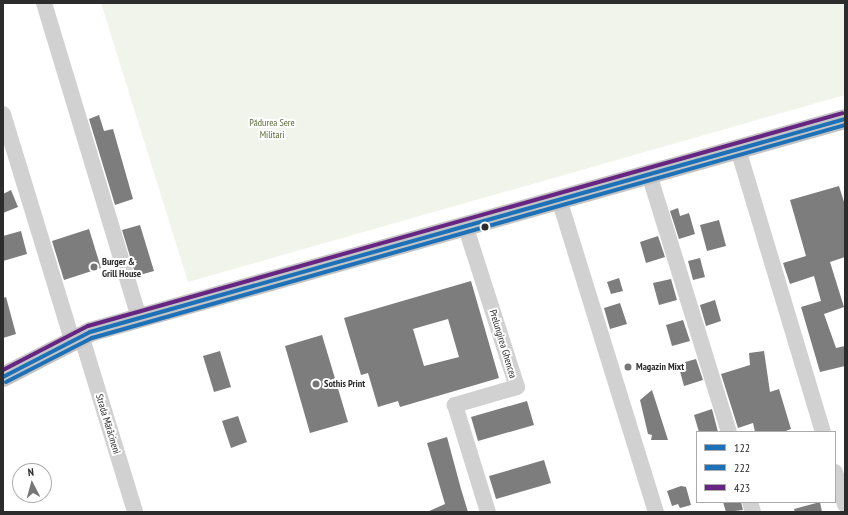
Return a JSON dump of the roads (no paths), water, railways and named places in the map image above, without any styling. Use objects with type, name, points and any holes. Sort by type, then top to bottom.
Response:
[{"type":"main road","points":[[3,377],[77,338],[139,318],[845,119]]},
{"type":"street","points":[[44,3],[139,318]]},
{"type":"street","name":"Strada Mărăcineni","points":[[3,114],[135,512]]},
{"type":"street","points":[[738,149],[823,431]]},
{"type":"street","points":[[649,174],[728,431]]},
{"type":"street","points":[[559,199],[656,512]]},
{"type":"street","name":"Prelungirea Ghencea","points":[[466,225],[517,387],[455,405],[488,512]]},
{"type":"street","points":[[836,475],[845,505]]},
{"type":"place","name":"Burger & Grill House","points":[[94,267]]},
{"type":"place","name":"Magazin Mixt","points":[[628,367]]},
{"type":"place","name":"Sothis Print","points":[[316,384]]},
{"type":"park label","name":"Pădurea Sere Militari","points":[[272,128]]}]
